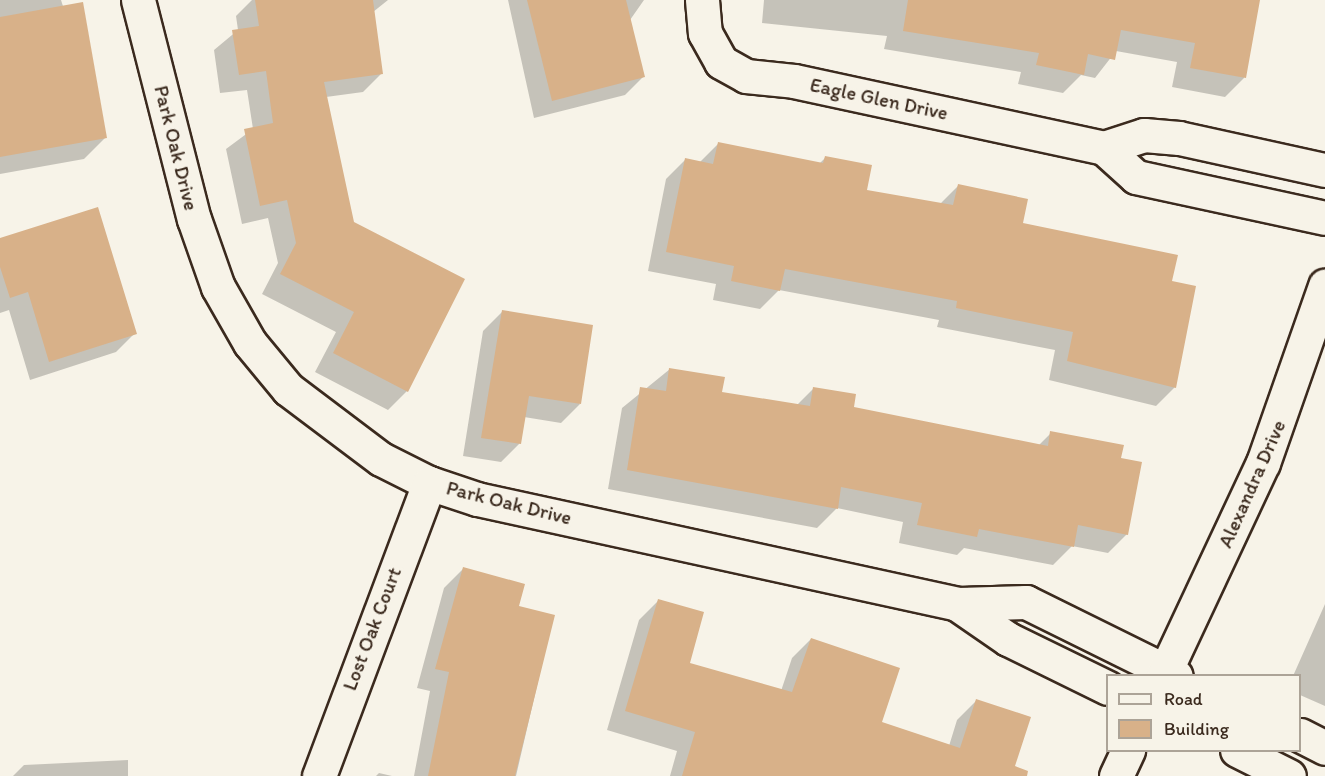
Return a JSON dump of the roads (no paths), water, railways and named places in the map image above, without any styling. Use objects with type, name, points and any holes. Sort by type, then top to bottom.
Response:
[{"type":"street","name":"Park Oak Drive","points":[[138,0],[194,219],[218,287],[250,343],[288,389],[328,423],[429,483],[477,499],[957,604],[1026,602],[1169,674]]},
{"type":"street","name":"Eagle Glen Drive","points":[[702,0],[705,33],[721,62],[746,76],[794,81],[1104,148],[1136,177],[1218,197],[1325,218]]},
{"type":"street","points":[[1104,148],[1144,135],[1229,148],[1325,170]]},
{"type":"street","points":[[1218,197],[1229,148]]},
{"type":"street","name":"Alexandra Drive","points":[[1169,674],[1263,463],[1325,286]]},
{"type":"street","name":"Lost Oak Court","points":[[319,776],[429,483]]},
{"type":"street","name":"Park Oak Drive","points":[[957,604],[1008,639],[1106,688]]},
{"type":"street","points":[[1056,663],[1074,626]]},
{"type":"street","points":[[1301,736],[1325,748]]},
{"type":"street","points":[[1116,776],[1127,752]]},
{"type":"street","points":[[1253,754],[1289,776]]}]
